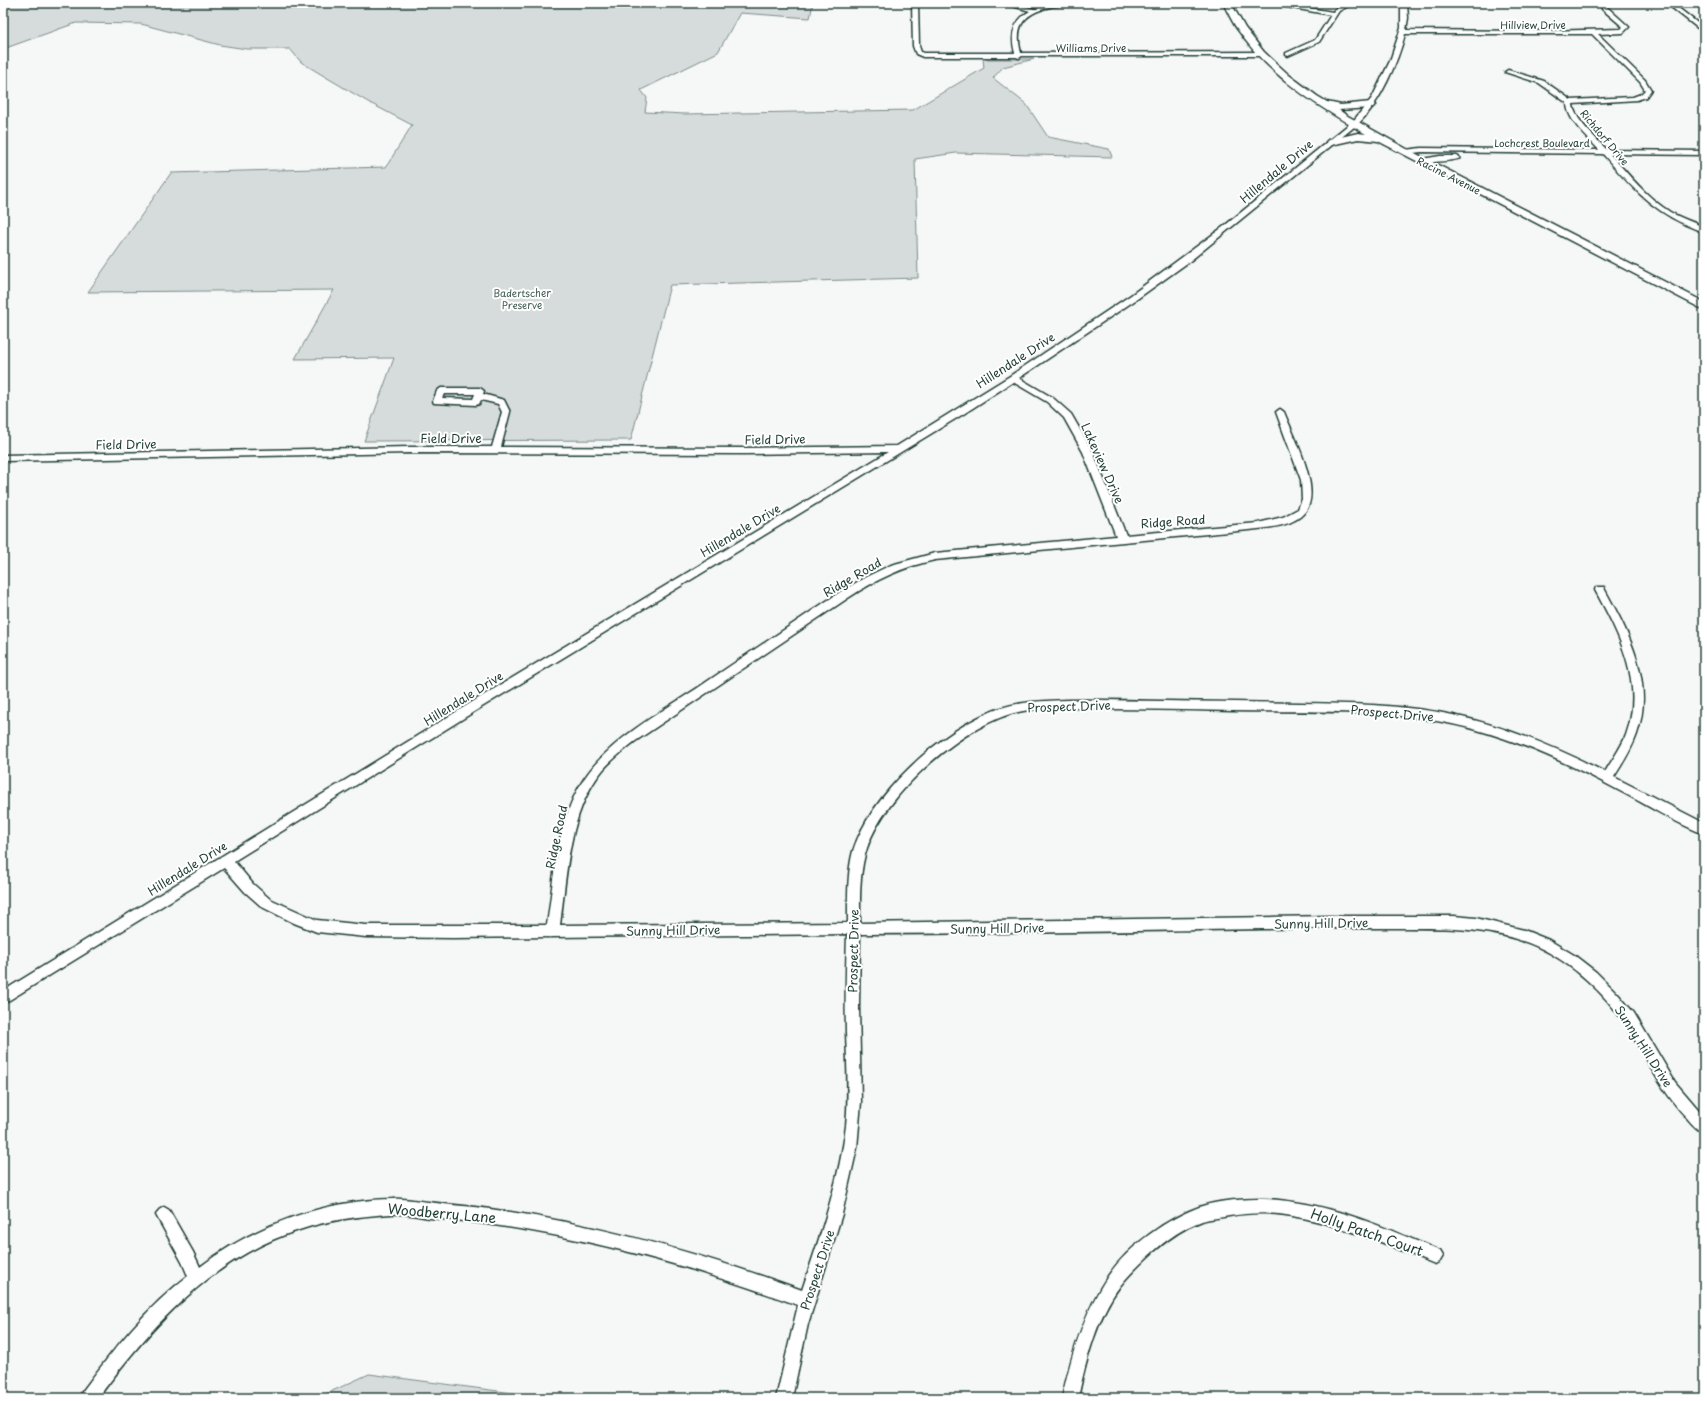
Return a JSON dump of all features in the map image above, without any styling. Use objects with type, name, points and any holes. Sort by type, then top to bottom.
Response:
[{"type":"main road","name":"Racine Avenue","points":[[1227,3],[1238,24],[1263,54],[1289,78],[1354,124],[1422,161],[1704,307]]},
{"type":"main road","points":[[1321,102],[1341,108],[1371,105]]},
{"type":"main road","points":[[1331,142],[1358,136],[1384,141]]},
{"type":"street","name":"Williams Drive","points":[[915,3],[916,46],[920,54],[1019,56],[1263,54]]},
{"type":"street","points":[[1004,3],[1034,10]]},
{"type":"street","points":[[1019,56],[1014,33],[1019,22],[1034,10],[1062,3]]},
{"type":"street","points":[[1268,3],[1334,14]]},
{"type":"street","points":[[1288,54],[1312,44],[1320,38],[1334,14],[1341,7],[1351,3]]},
{"type":"street","name":"Hillendale Drive","points":[[3,998],[468,710],[1013,378],[1134,297],[1193,255],[1354,124],[1371,105],[1384,81],[1403,32],[1405,17],[1404,3]]},
{"type":"street","name":"Hillview Drive","points":[[1403,32],[1594,33],[1618,32],[1625,29],[1623,24],[1604,8],[1603,3]]},
{"type":"street","points":[[1669,3],[1704,31]]},
{"type":"street","name":"Richdorf Drive","points":[[1594,33],[1643,81],[1647,87],[1647,93],[1642,97],[1633,99],[1570,102],[1570,108],[1574,117],[1638,190],[1653,203],[1675,217],[1704,230]]},
{"type":"street","points":[[1508,72],[1543,82],[1554,88],[1570,102]]},
{"type":"street","name":"Lochcrest Boulevard","points":[[1405,152],[1421,150],[1704,153]]},
{"type":"street","points":[[1422,161],[1440,158],[1462,158]]},
{"type":"street","name":"Lochcrest Boulevard","points":[[1470,158],[1704,158]]},
{"type":"street","name":"Lakeview Drive","points":[[1013,378],[1050,400],[1068,416],[1088,452],[1122,538]]},
{"type":"street","points":[[478,397],[488,397],[501,402],[506,412],[496,450]]},
{"type":"street","name":"Ridge Road","points":[[553,931],[569,826],[580,795],[595,771],[606,759],[630,739],[844,595],[874,576],[902,564],[928,557],[950,554],[1258,526],[1284,520],[1302,511],[1305,505],[1307,489],[1306,480],[1280,412]]},
{"type":"street","name":"Field Drive","points":[[3,458],[359,451],[744,451],[898,449]]},
{"type":"street","points":[[1600,590],[1631,652],[1638,684],[1638,710],[1632,734],[1607,778]]},
{"type":"street","name":"Prospect Drive","points":[[784,1398],[798,1332],[836,1210],[845,1172],[852,1126],[855,1059],[852,991],[852,947],[854,929],[853,909],[857,862],[862,842],[882,808],[907,777],[944,746],[986,719],[1025,706],[1100,704],[1343,708],[1408,712],[1454,719],[1533,745],[1607,778],[1686,821],[1704,829]]},
{"type":"street","name":"Sunny Hill Drive","points":[[225,860],[249,888],[266,903],[298,919],[317,926],[366,931],[453,932],[854,929],[1423,922],[1461,923],[1497,929],[1524,936],[1544,944],[1569,959],[1591,976],[1612,997],[1629,1018],[1670,1088],[1704,1126]]},
{"type":"street","name":"Woodberry Lane","points":[[88,1398],[133,1338],[169,1301],[196,1277],[242,1247],[299,1222],[347,1210],[394,1206],[536,1223],[682,1258],[747,1277],[807,1300]]},
{"type":"street","name":"Holly Patch Court","points":[[1070,1398],[1079,1358],[1098,1310],[1114,1281],[1132,1260],[1167,1230],[1198,1215],[1241,1207],[1285,1207],[1328,1216],[1386,1236],[1435,1256]]},
{"type":"street","points":[[164,1215],[188,1256],[196,1277]]},
{"type":"green space","name":"Badertscher Preserve","points":[[3,3],[813,3],[810,18],[740,13],[718,52],[641,90],[647,98],[645,112],[685,114],[913,110],[984,68],[983,59],[1034,59],[1003,67],[993,78],[1026,104],[1048,137],[1109,149],[1112,157],[956,153],[915,159],[918,278],[670,285],[631,440],[364,441],[394,358],[295,359],[334,290],[88,292],[171,173],[386,167],[412,125],[368,102],[301,62],[290,49],[247,49],[220,45],[141,24],[76,23],[3,49]]},
{"type":"green space","points":[[369,1374],[551,1398],[317,1398]]}]
